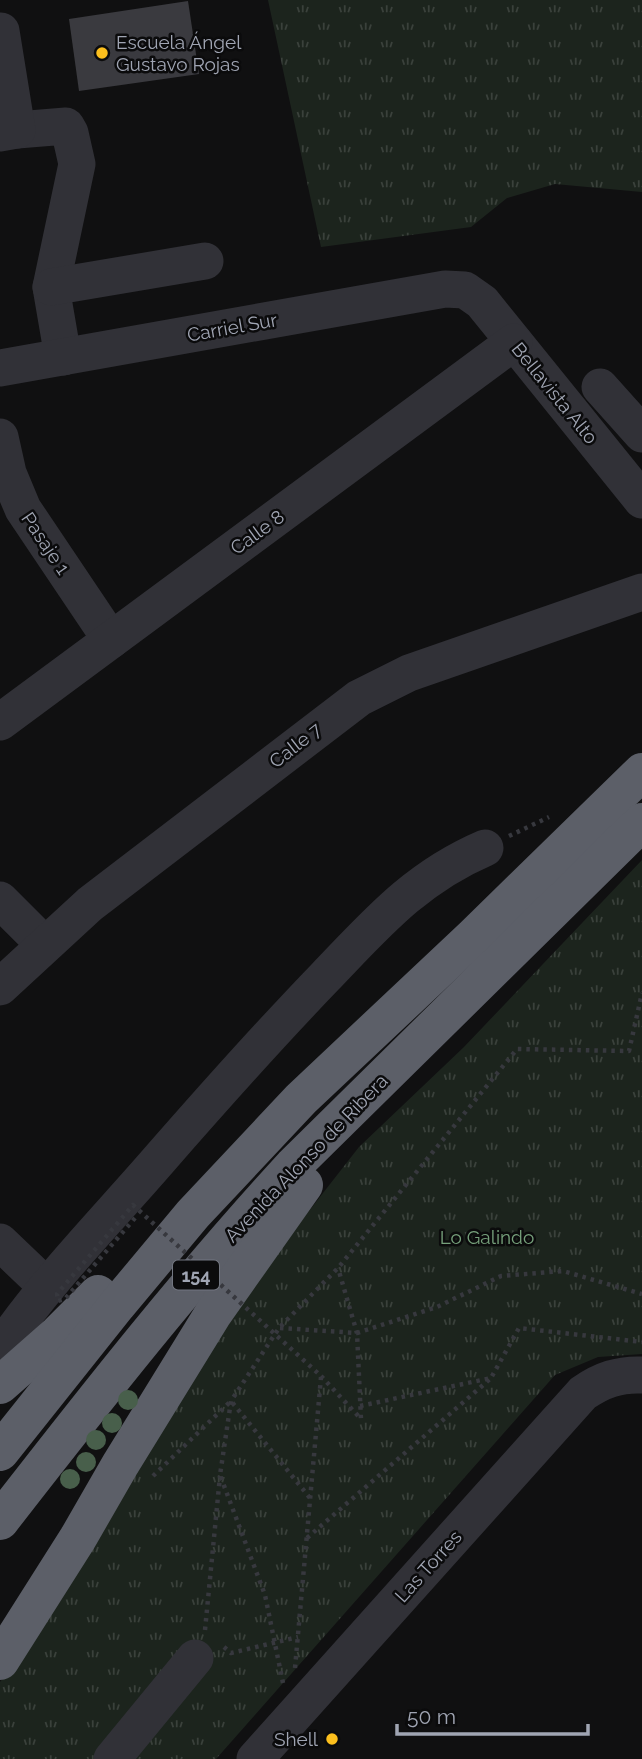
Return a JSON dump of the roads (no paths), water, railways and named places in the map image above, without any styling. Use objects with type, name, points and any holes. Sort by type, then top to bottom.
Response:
[{"type":"highway","name":"154","points":[[0,1452],[108,1315],[193,1214],[301,1099],[473,937],[642,772]]},
{"type":"highway","name":"Avenida Alonso de Ribera","points":[[0,1521],[131,1354],[241,1223],[293,1166],[642,822]]},
{"type":"highway","points":[[0,1661],[78,1538],[213,1314],[309,1178],[413,1049]]},
{"type":"highway","points":[[0,1385],[58,1335],[137,1259],[193,1214]]},
{"type":"street","points":[[1,31],[8,132],[66,127],[71,133],[77,164],[51,287],[63,357]]},
{"type":"street","points":[[51,287],[205,261]]},
{"type":"street","name":"Carriel Sur","points":[[0,368],[445,289],[465,290]]},
{"type":"street","name":"Bellavista Alto","points":[[465,290],[482,302],[642,500]]},
{"type":"street","name":"Calle 8","points":[[0,722],[514,342]]},
{"type":"street","points":[[600,387],[642,433]]},
{"type":"street","name":"Pasaje 1","points":[[0,437],[8,473],[23,509],[111,640]]},
{"type":"street","name":"Calle 7","points":[[0,987],[44,944],[128,873],[359,698],[418,669],[642,592]]},
{"type":"street","points":[[0,1349],[47,1287],[244,1063],[354,947],[420,884],[461,858],[485,848]]},
{"type":"street","points":[[0,900],[44,944]]},
{"type":"street","points":[[0,1242],[47,1287]]},
{"type":"street","name":"Las Torres","points":[[280,1742],[574,1403],[594,1385],[624,1378]]},
{"type":"street","points":[[112,1759],[210,1647]]},
{"type":"place","name":"Escuela Ángel Gustavo Rojas","points":[[102,53]]},
{"type":"place","name":"Shell","points":[[332,1739]]},
{"type":"park label","name":"Lo Galindo","points":[[487,1237]]}]
